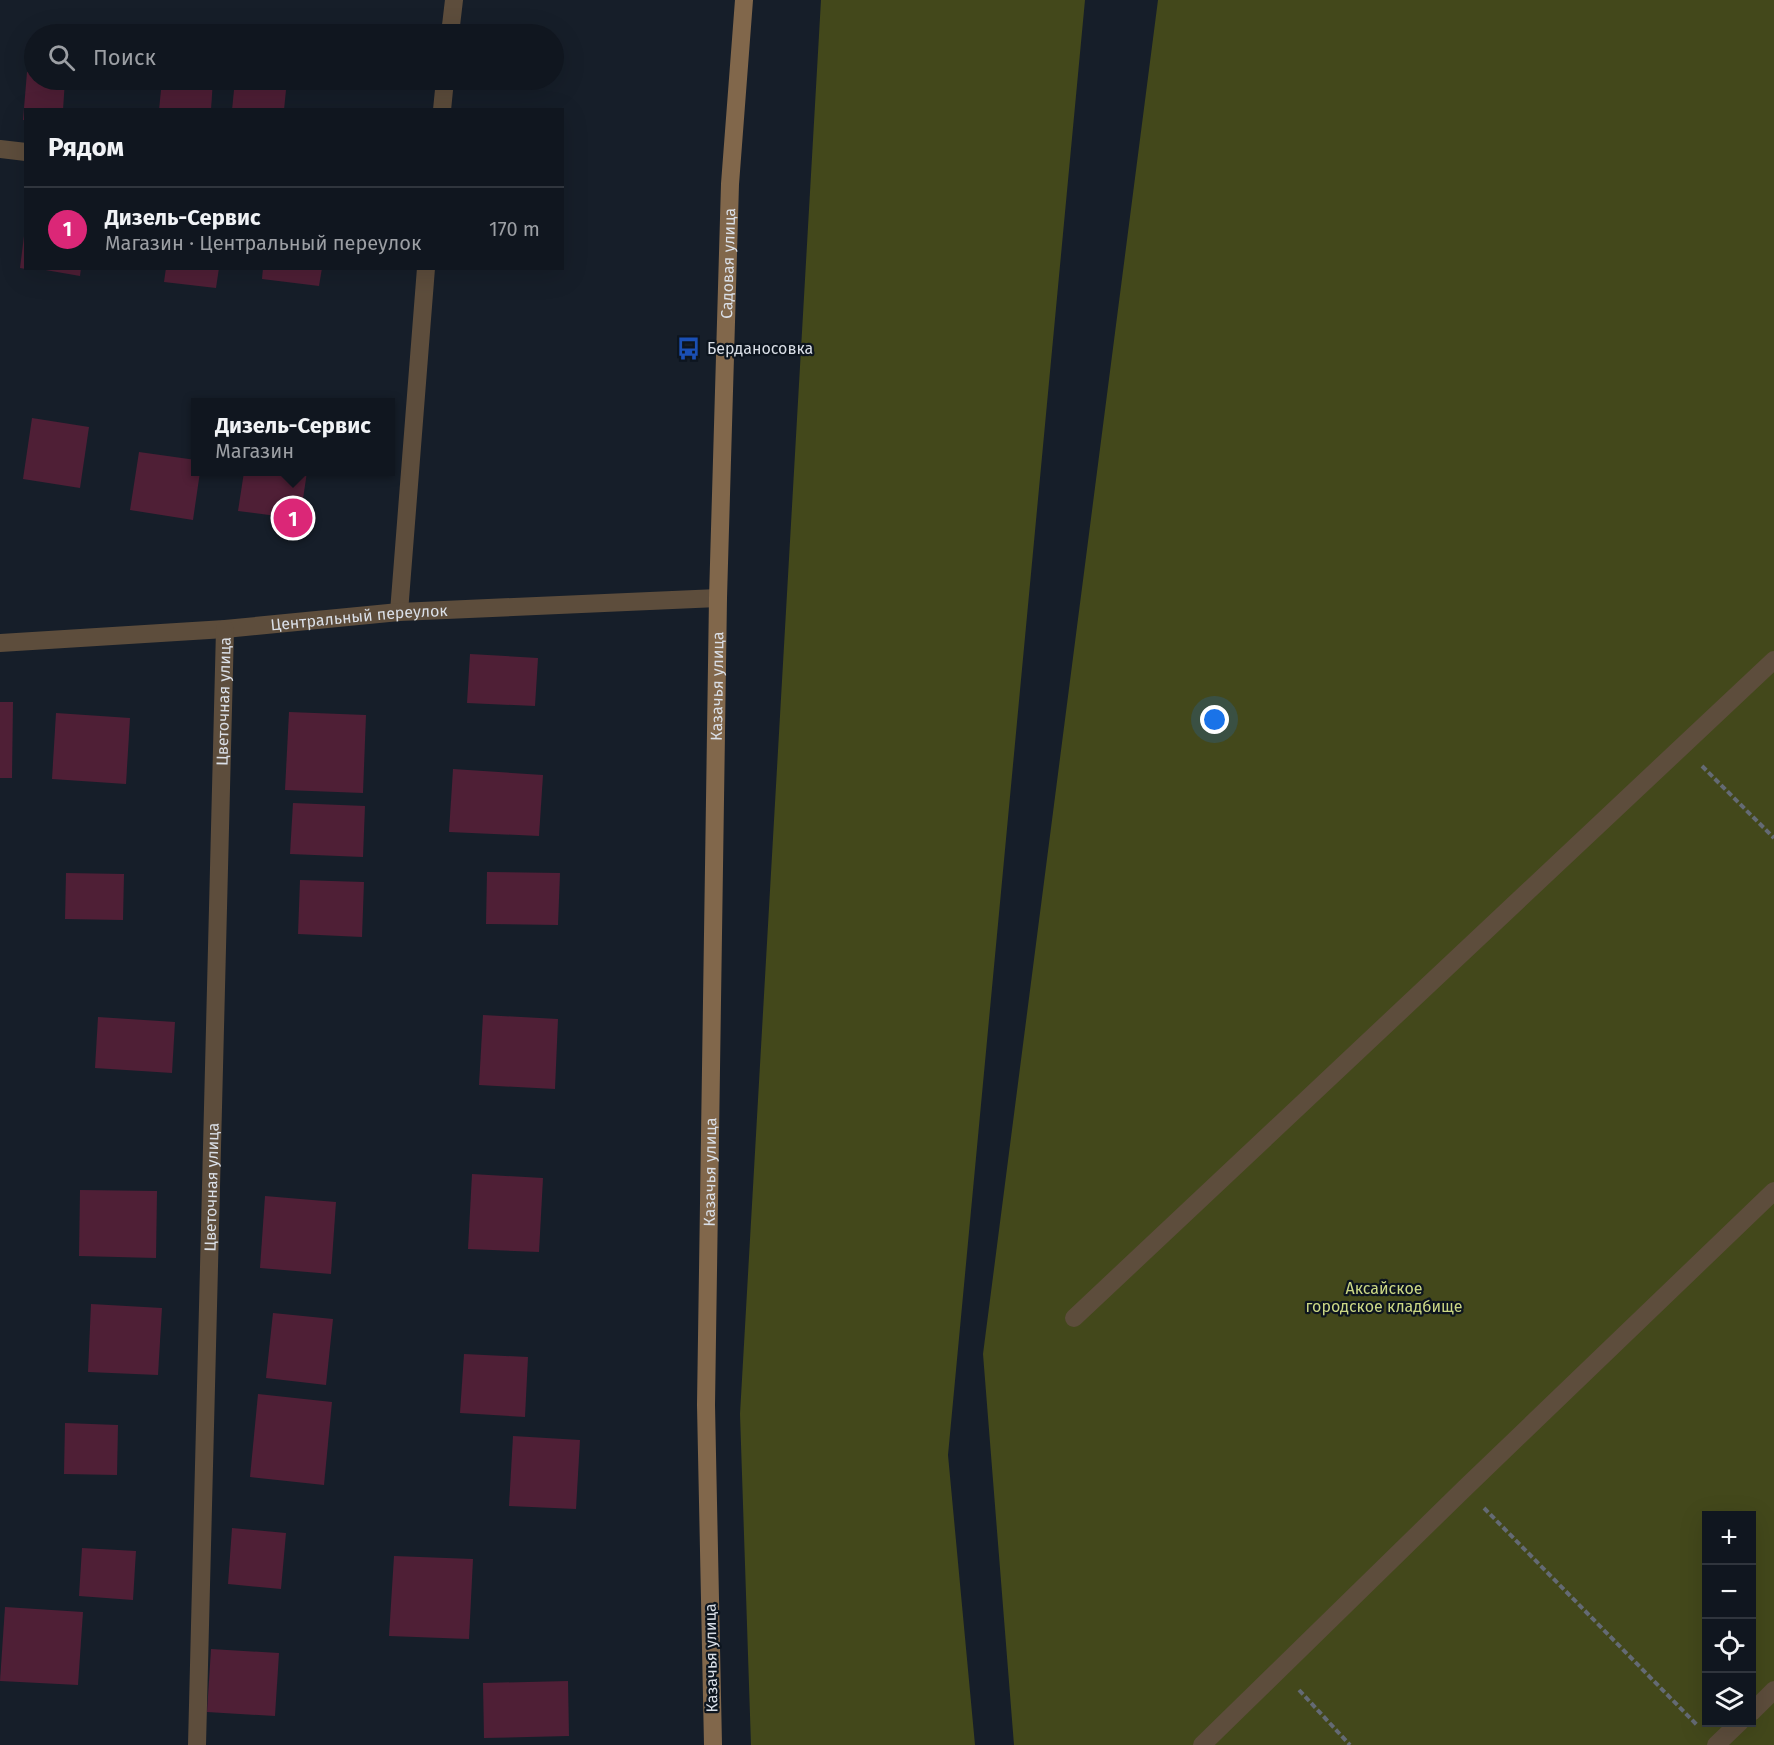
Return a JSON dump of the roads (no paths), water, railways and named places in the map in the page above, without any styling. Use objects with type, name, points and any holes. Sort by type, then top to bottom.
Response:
[{"type":"main road","name":"Садовая улица","points":[[718,598],[730,184],[744,0]]},
{"type":"main road","name":"Казачья улица","points":[[713,1745],[706,1405],[718,598]]},
{"type":"street","points":[[451,24],[454,0]]},
{"type":"street","points":[[442,108],[444,90]]},
{"type":"street","points":[[0,149],[24,152]]},
{"type":"street","points":[[399,612],[426,270]]},
{"type":"street","name":"Центральный переулок","points":[[0,643],[225,629],[399,612],[718,598]]},
{"type":"street","name":"Цветочная улица","points":[[197,1745],[225,629]]},
{"type":"street","points":[[1074,1318],[1774,660]]},
{"type":"street","points":[[1202,1745],[1774,1191]]},
{"type":"street","points":[[1756,1708],[1774,1690]]},
{"type":"street","points":[[1717,1745],[1735,1727]]},
{"type":"place","name":"Берданосовка","points":[[689,348]]},
{"type":"place","name":"Дизель-Сервис","points":[[293,518]]},
{"type":"park label","name":"Аксайское городское кладбище","points":[[1384,1297]]}]
